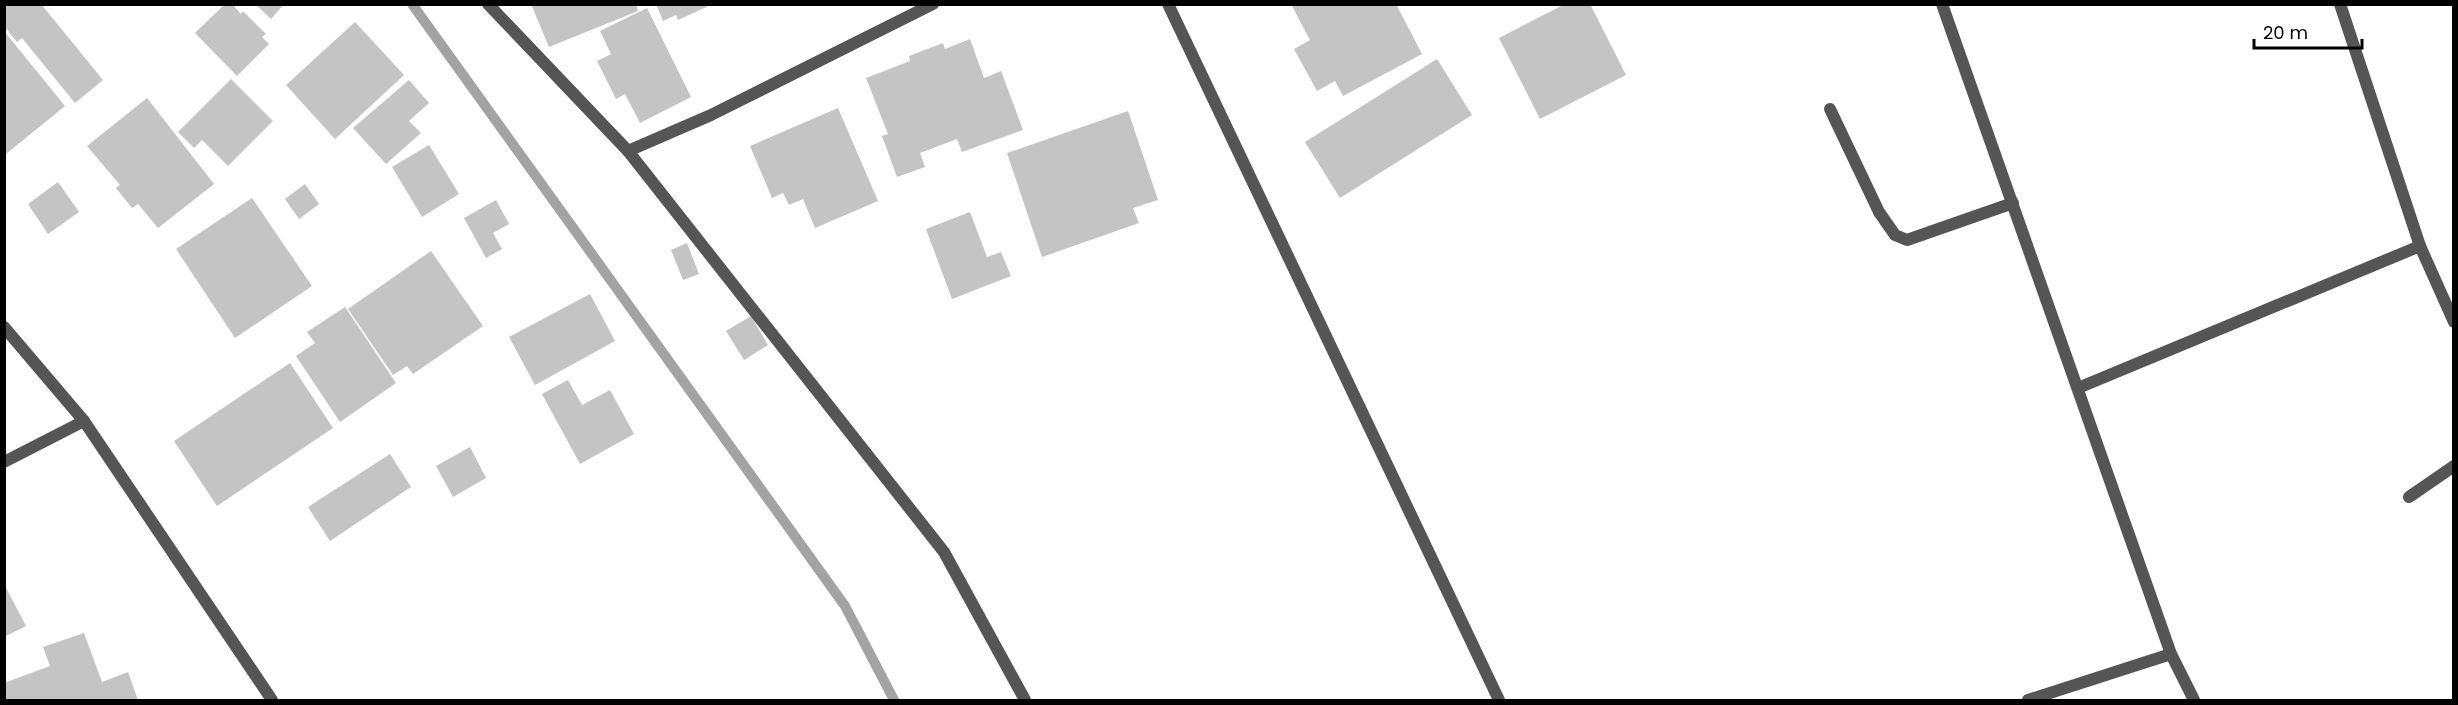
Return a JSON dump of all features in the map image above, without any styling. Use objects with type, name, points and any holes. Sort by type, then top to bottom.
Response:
[{"type":"street","points":[[488,4],[628,151],[944,552],[1025,700]]},
{"type":"street","points":[[628,151],[711,114],[933,4]]},
{"type":"street","points":[[1168,4],[1499,700]]},
{"type":"street","points":[[1942,4],[2171,654],[2194,700]]},
{"type":"street","points":[[2340,4],[2420,246],[2454,322]]},
{"type":"street","points":[[1830,109],[1879,212],[1900,239],[1906,240],[2013,203]]},
{"type":"street","points":[[2078,388],[2420,246]]},
{"type":"street","points":[[4,327],[84,421],[272,700]]},
{"type":"street","points":[[4,462],[84,421]]},
{"type":"street","points":[[2409,497],[2454,466]]},
{"type":"street","points":[[2028,700],[2171,654]]},
{"type":"building","points":[[4,4],[41,4],[103,80],[75,103],[22,38],[17,42],[4,26]]},
{"type":"building","points":[[225,4],[232,4],[241,14],[243,11],[266,34],[262,37],[269,44],[237,76],[195,33]]},
{"type":"building","points":[[255,4],[284,4],[271,19]]},
{"type":"building","points":[[531,4],[636,4],[638,11],[549,47]]},
{"type":"building","points":[[656,4],[713,4],[678,20],[676,15],[663,21]]},
{"type":"building","points":[[1291,4],[1396,4],[1422,54],[1343,96],[1335,81],[1317,91],[1294,49],[1310,40]]},
{"type":"building","points":[[1565,4],[1590,4],[1626,75],[1540,119],[1499,38]]},
{"type":"building","points":[[647,8],[691,97],[640,123],[625,94],[616,99],[597,61],[611,54],[600,31]]},
{"type":"building","points":[[355,22],[404,75],[335,139],[286,85]]},
{"type":"building","points":[[4,31],[65,106],[6,154],[4,152]]},
{"type":"building","points":[[970,39],[984,78],[1001,71],[1023,130],[962,152],[957,139],[920,153],[925,167],[897,177],[882,136],[888,134],[866,78],[910,61],[909,56],[943,43],[945,49]]},
{"type":"building","points":[[1437,59],[1472,115],[1340,198],[1305,142]]},
{"type":"building","points":[[231,79],[273,121],[228,166],[202,140],[194,148],[178,132]]},
{"type":"building","points":[[409,80],[429,103],[409,121],[421,133],[386,164],[353,128]]},
{"type":"building","points":[[147,98],[214,184],[158,228],[138,204],[132,208],[116,188],[120,185],[87,146]]},
{"type":"building","points":[[838,108],[878,201],[815,228],[803,199],[789,205],[783,193],[772,198],[750,146]]},
{"type":"building","points":[[1128,111],[1158,200],[1133,208],[1139,223],[1042,257],[1007,153]]},
{"type":"building","points":[[429,145],[459,194],[422,217],[392,167]]},
{"type":"building","points":[[58,182],[79,212],[48,234],[28,204]]},
{"type":"building","points":[[305,184],[319,204],[299,219],[285,199]]},
{"type":"building","points":[[252,198],[312,286],[235,338],[176,249]]},
{"type":"building","points":[[496,200],[509,224],[493,233],[502,249],[486,258],[464,218]]},
{"type":"building","points":[[970,212],[987,257],[1001,252],[1011,276],[952,299],[926,229]]},
{"type":"building","points":[[687,243],[699,274],[683,280],[671,250]]},
{"type":"building","points":[[431,251],[483,326],[413,374],[407,366],[393,375],[348,309]]},
{"type":"building","points":[[590,294],[615,341],[535,385],[509,337]]},
{"type":"building","points":[[345,307],[396,383],[340,422],[296,356],[315,343],[307,332]]},
{"type":"building","points":[[751,316],[768,345],[744,360],[726,331]]},
{"type":"building","points":[[290,363],[333,428],[217,506],[174,441]]},
{"type":"building","points":[[568,380],[582,405],[610,390],[634,434],[580,464],[542,394]]},
{"type":"building","points":[[470,447],[486,478],[453,497],[436,466]]},
{"type":"building","points":[[390,454],[411,487],[330,541],[308,507]]},
{"type":"building","points":[[4,584],[26,626],[4,637]]},
{"type":"building","points":[[84,633],[102,682],[128,672],[138,700],[4,700],[4,683],[50,666],[43,647]]},
{"type":"waterway","points":[[412,4],[845,606],[894,700]]}]
